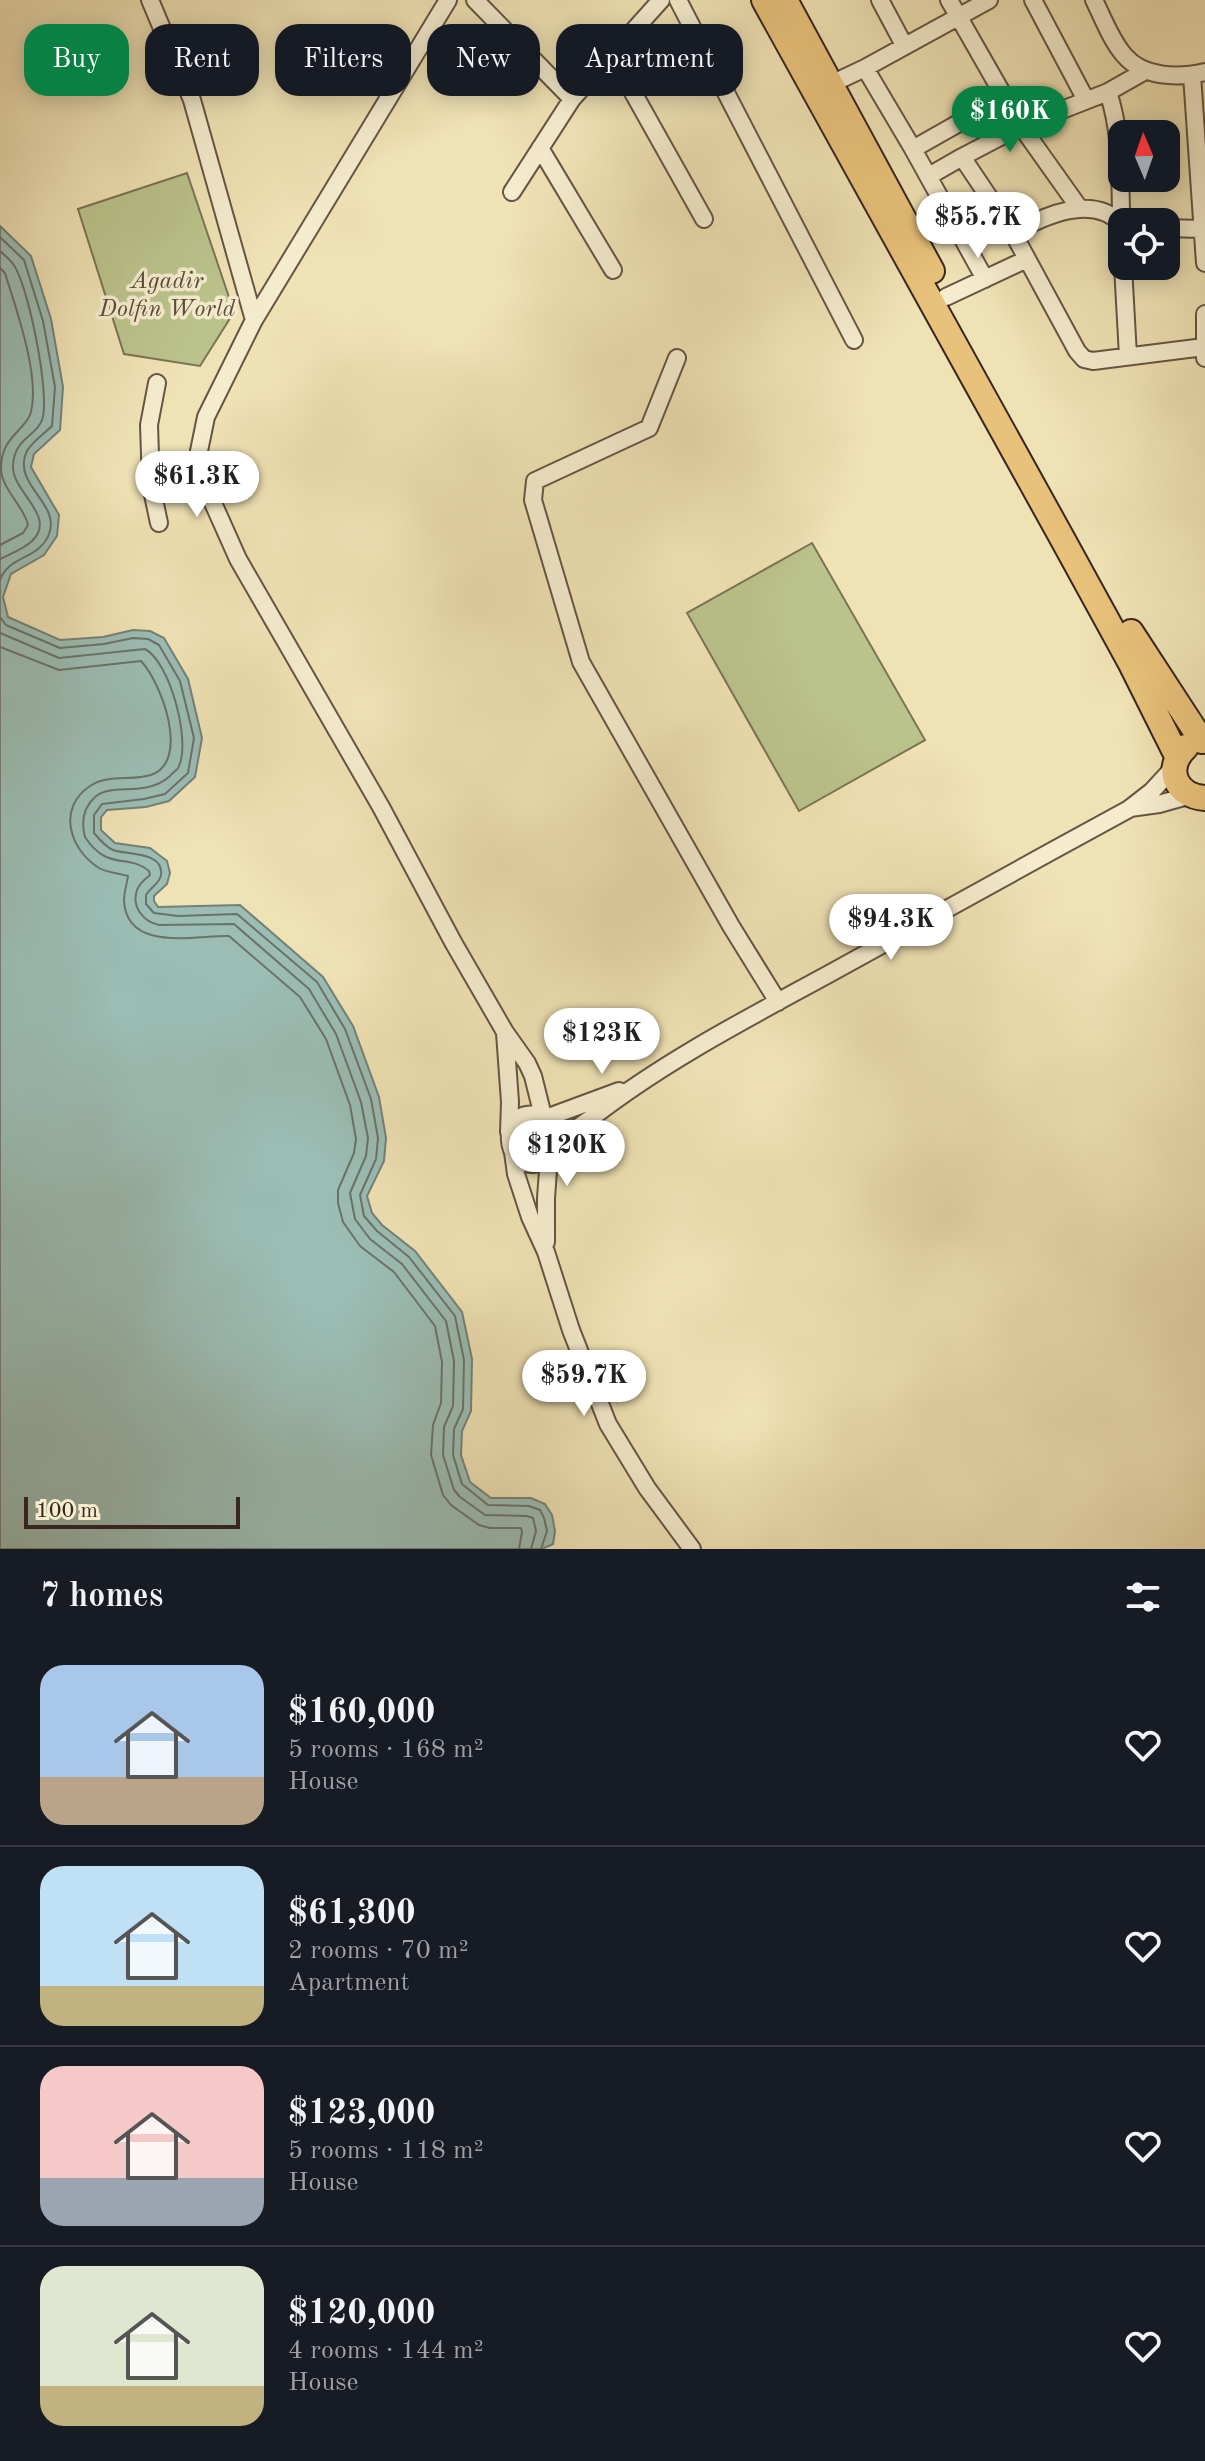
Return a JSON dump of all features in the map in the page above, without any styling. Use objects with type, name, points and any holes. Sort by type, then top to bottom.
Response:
[{"type":"highway","points":[[764,0],[1070,552],[1176,762]]},
{"type":"highway","points":[[785,0],[1139,647],[1203,741],[1183,748],[1176,762],[1175,779],[1181,789],[1201,798]]},
{"type":"street","points":[[150,0],[192,100],[254,320]]},
{"type":"street","points":[[448,0],[254,320],[206,417],[199,451],[201,476],[238,559],[381,807],[453,942],[505,1032],[527,1063],[544,1117]]},
{"type":"street","points":[[475,0],[572,99]]},
{"type":"street","points":[[640,24],[661,0]]},
{"type":"street","points":[[678,0],[854,340]]},
{"type":"street","points":[[880,0],[904,45]]},
{"type":"street","points":[[949,0],[1003,98],[1080,209]]},
{"type":"street","points":[[831,84],[989,0]]},
{"type":"street","points":[[1033,0],[1086,100]]},
{"type":"street","points":[[1094,0],[1124,56],[1145,71],[1167,76],[1198,74],[1201,229],[1205,263]]},
{"type":"street","points":[[865,68],[985,279]]},
{"type":"street","points":[[929,176],[1021,126],[1108,92],[1145,71]]},
{"type":"street","points":[[1108,92],[1116,121],[1121,208]]},
{"type":"street","points":[[512,192],[575,96]]},
{"type":"street","points":[[635,96],[704,219]]},
{"type":"street","points":[[913,149],[1003,98]]},
{"type":"street","points":[[540,148],[613,270]]},
{"type":"street","points":[[962,157],[1013,233],[1084,359],[1093,361],[1204,347]]},
{"type":"street","points":[[1013,233],[1059,211],[1080,209],[1108,213]]},
{"type":"street","points":[[1180,228],[1201,229]]},
{"type":"street","points":[[946,297],[1027,259]]},
{"type":"street","points":[[1124,280],[1128,356]]},
{"type":"street","points":[[1205,314],[1205,358]]},
{"type":"street","points":[[677,358],[649,428],[535,481],[533,500],[581,662],[778,1002]]},
{"type":"street","points":[[157,383],[149,425],[151,485],[159,523]]},
{"type":"street","points":[[151,485],[201,476]]},
{"type":"street","points":[[505,1032],[510,1102],[509,1146],[517,1157],[537,1163],[552,1154],[574,1130],[636,1085],[778,1002],[1129,809],[1152,791],[1176,762]]},
{"type":"street","points":[[1129,809],[1201,798]]},
{"type":"street","points":[[544,1117],[636,1085]]},
{"type":"street","points":[[509,1132],[522,1116],[536,1114],[551,1122],[557,1133],[545,1207],[546,1252]]},
{"type":"street","points":[[513,1152],[516,1174],[530,1217],[546,1252],[571,1330],[608,1424],[647,1488],[692,1549]]},
{"type":"green space","name":"Agadir Dolfin World","points":[[187,173],[234,312],[200,366],[124,354],[78,209]]},
{"type":"green space","points":[[812,543],[925,740],[799,811],[687,613]]},
{"type":"water","points":[[0,226],[31,256],[51,319],[63,387],[60,430],[34,454],[31,467],[59,515],[57,536],[44,555],[11,574],[3,597],[8,617],[60,640],[103,637],[133,630],[150,631],[164,638],[188,679],[202,738],[195,777],[169,801],[146,807],[107,810],[101,817],[101,830],[115,843],[150,848],[167,861],[170,873],[167,884],[154,896],[158,907],[240,905],[323,977],[353,1026],[379,1097],[386,1138],[384,1161],[367,1196],[372,1213],[415,1251],[462,1312],[472,1359],[471,1411],[462,1431],[461,1455],[470,1482],[491,1498],[531,1498],[545,1504],[552,1515],[555,1531],[553,1544],[542,1549],[0,1549]]}]
